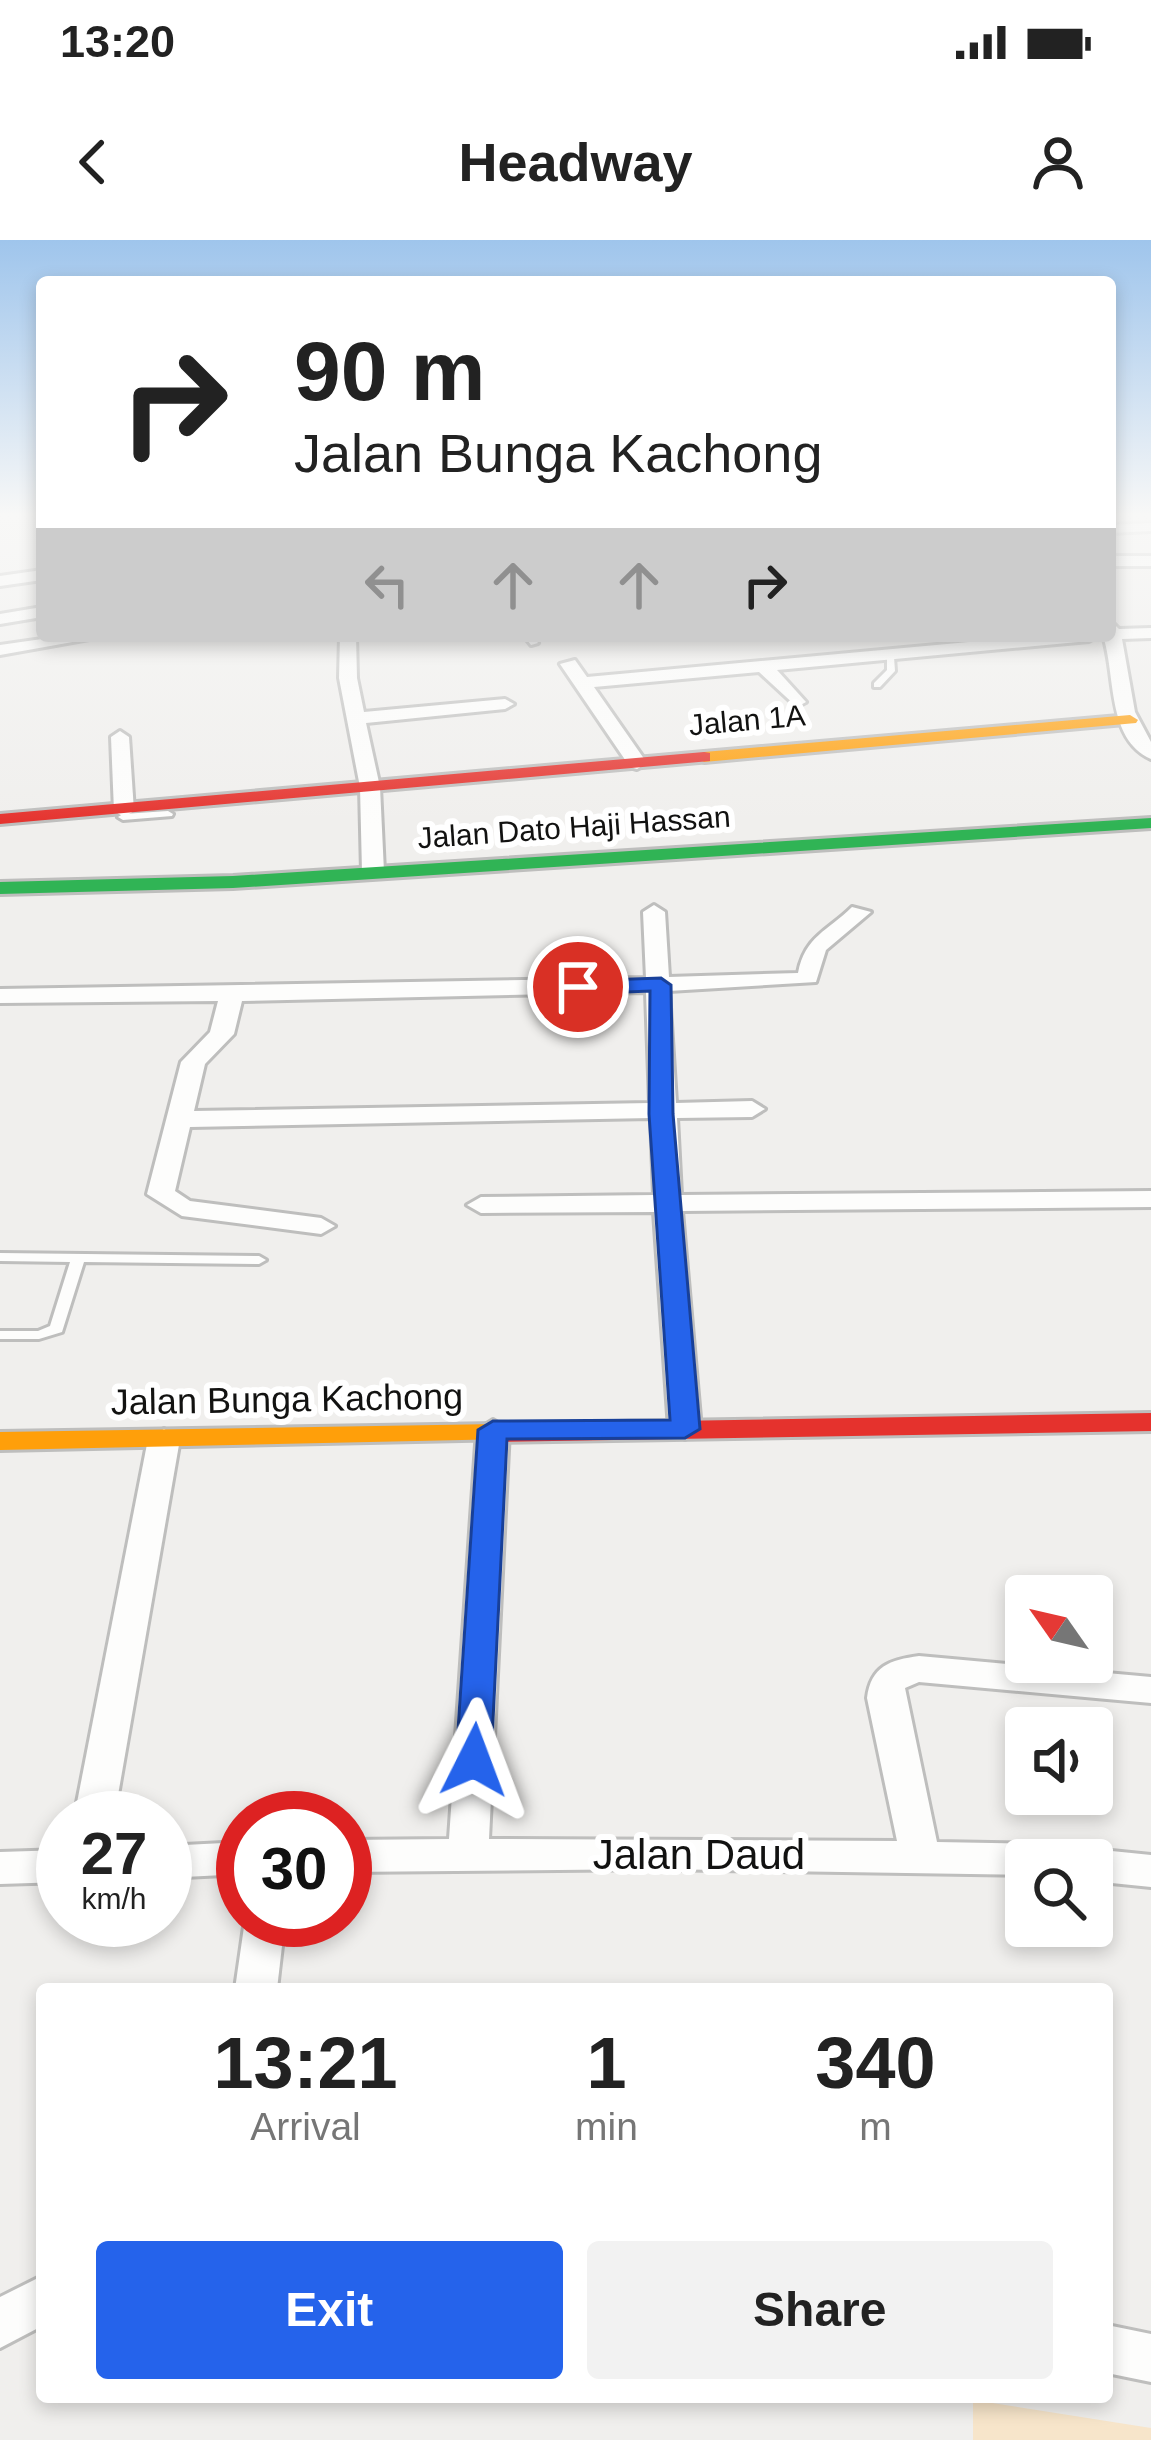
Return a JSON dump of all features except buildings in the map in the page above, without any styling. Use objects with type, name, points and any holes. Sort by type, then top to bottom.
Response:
[{"type":"street","points":[[1116,631],[1151,633]]},
{"type":"street","points":[[0,650],[56,642]]},
{"type":"street","points":[[348,642],[348,678],[370,787],[373,872]]},
{"type":"street","points":[[584,683],[1032,642]]},
{"type":"street","points":[[1113,642],[1130,720],[1141,746],[1151,753]]},
{"type":"street","points":[[569,664],[637,763]]},
{"type":"street","points":[[765,668],[797,702]]},
{"type":"street","points":[[357,718],[505,704]]},
{"type":"street","name":"Jalan 1A","points":[[0,822],[1130,720]]},
{"type":"street","points":[[120,737],[124,811]]},
{"type":"street","name":"Jalan Dato Haji Hassan","points":[[0,889],[373,872],[1151,824]]},
{"type":"street","points":[[654,912],[661,985],[661,1114],[685,1429]]},
{"type":"street","points":[[0,996],[661,985],[808,977],[812,952],[860,912]]},
{"type":"street","points":[[232,993],[221,1034],[193,1062],[161,1194],[164,1201],[182,1208],[321,1226]]},
{"type":"street","points":[[179,1119],[752,1109]]},
{"type":"street","points":[[481,1205],[1151,1199]]},
{"type":"street","name":"Jalan Bunga Kachong","points":[[0,1441],[1151,1422]]},
{"type":"street","points":[[468,1855],[493,1430]]},
{"type":"street","points":[[99,1791],[164,1438]]},
{"type":"street","points":[[920,1855],[885,1698],[887,1682],[898,1672],[919,1669],[1151,1690]]},
{"type":"street","name":"Jalan Daud","points":[[372,1856],[1005,1858]]},
{"type":"street","points":[[0,1868],[36,1866]]},
{"type":"street","points":[[1113,1866],[1151,1871]]},
{"type":"street","points":[[257,1983],[261,1947]]},
{"type":"street","points":[[0,2324],[36,2303]]},
{"type":"street","points":[[1113,2350],[1151,2358]]},
{"type":"lane","points":[[877,686],[891,671],[890,657]]},
{"type":"lane","points":[[37,819],[168,814]]},
{"type":"lane","points":[[0,1257],[260,1260]]},
{"type":"lane","points":[[0,1335],[40,1335],[57,1328],[78,1258]]},
{"type":"shaded area","points":[[973,2403],[1151,2428],[1151,2440],[973,2440]]},
{"type":"traffic: fast","points":[[0,888],[233,882],[1151,823]]},
{"type":"traffic: slow","points":[[704,757],[1130,720]]},
{"type":"traffic: slow","points":[[0,1441],[498,1433]]},
{"type":"traffic: jam","points":[[0,819],[704,757]]},
{"type":"traffic: jam","points":[[498,1433],[1151,1422]]},
{"type":"route","points":[[474,1760],[493,1430],[685,1429],[661,1114],[661,985],[578,987]]}]
